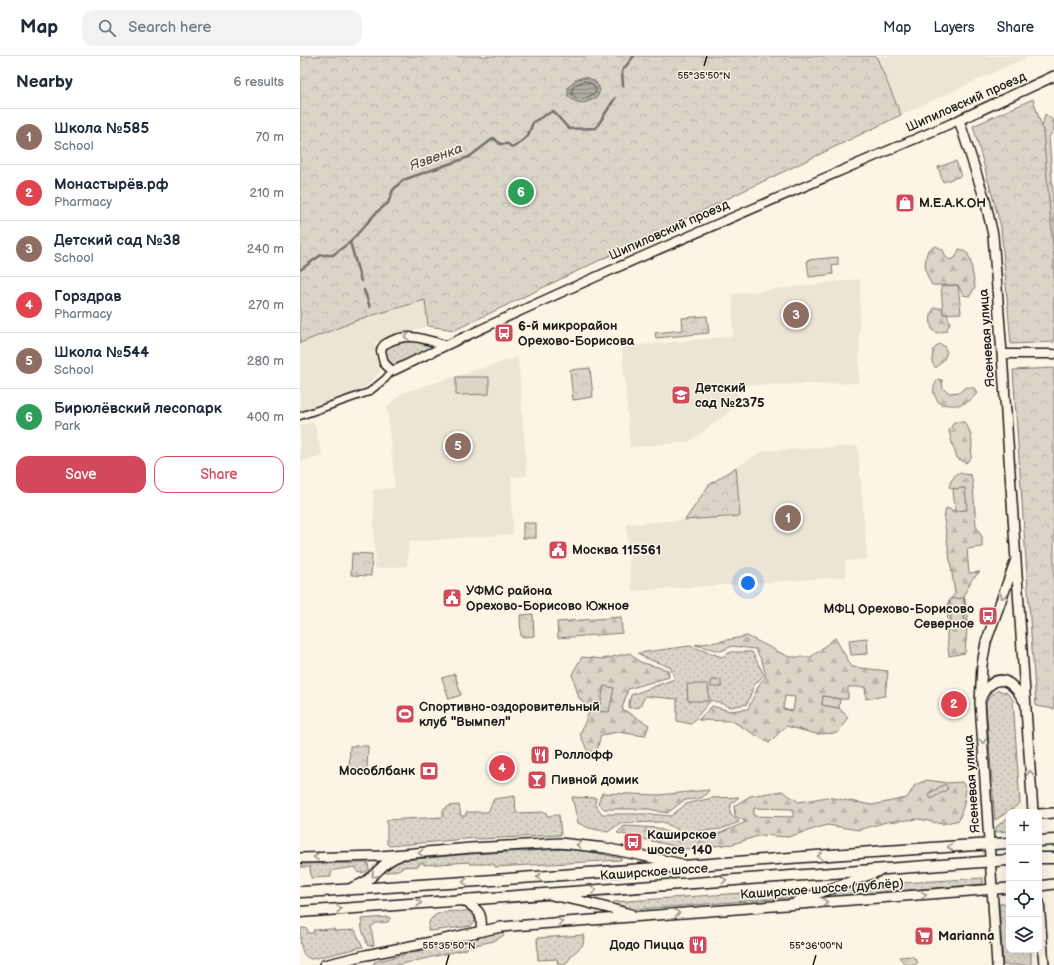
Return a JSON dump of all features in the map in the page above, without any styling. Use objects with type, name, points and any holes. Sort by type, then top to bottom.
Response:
[{"type":"main road","name":"Шипиловский проезд","points":[[959,120],[1054,76]]},
{"type":"main road","name":"Ясеневая улица","points":[[959,120],[985,200],[993,235],[1033,809]]},
{"type":"main road","name":"Ясеневая улица","points":[[997,965],[980,702],[982,665],[986,642],[1016,559]]},
{"type":"main road","points":[[980,702],[982,695],[987,688],[993,682],[1000,680],[1007,681],[1014,686],[1025,702]]},
{"type":"main road","points":[[1042,814],[1054,813]]},
{"type":"main road","points":[[1042,841],[1054,840]]},
{"type":"main road","name":"Каширское шоссе","points":[[300,892],[550,876],[1006,843]]},
{"type":"main road","points":[[300,858],[370,856],[478,848],[568,844],[605,848],[690,865]]},
{"type":"main road","points":[[339,890],[364,884],[391,860],[406,854]]},
{"type":"main road","points":[[1042,858],[1054,858]]},
{"type":"main road","name":"Каширское шоссе","points":[[300,912],[1006,860]]},
{"type":"main road","points":[[786,905],[884,869]]},
{"type":"main road","points":[[1042,886],[1054,884]]},
{"type":"main road","name":"Каширское шоссе (дублёр)","points":[[324,965],[481,930],[501,927],[1006,888]]},
{"type":"main road","points":[[547,893],[560,897],[581,900],[638,916]]},
{"type":"main road","points":[[463,900],[480,913],[482,919],[481,930]]},
{"type":"main road","points":[[1040,917],[1044,965]]},
{"type":"street","name":"Шипиловский проезд","points":[[300,416],[369,392],[392,371],[445,345],[684,237],[959,120]]},
{"type":"street","points":[[392,371],[384,363],[381,351],[384,344],[398,338],[411,336],[445,345]]},
{"type":"street","points":[[1002,354],[1054,354]]},
{"type":"shaded area","points":[[876,56],[1030,56],[901,115]]},
{"type":"shaded area","points":[[860,279],[859,383],[737,385],[738,405],[689,442],[630,447],[622,347],[733,336],[733,294]]},
{"type":"shaded area","points":[[425,300],[428,326],[375,342],[380,372],[364,389],[300,414],[300,343],[360,319]]},
{"type":"shaded area","points":[[518,357],[527,476],[511,477],[513,534],[409,542],[407,566],[375,569],[373,490],[395,488],[387,407],[402,393]]},
{"type":"shaded area","points":[[314,422],[322,455],[300,462],[300,425]]},
{"type":"shaded area","points":[[858,446],[867,559],[845,561],[846,577],[632,591],[626,524],[740,516],[736,467],[763,451]]},
{"type":"green space","points":[[300,56],[876,56],[901,115],[455,330],[428,326],[425,300],[360,319],[300,343]]},
{"type":"green space","points":[[1033,99],[1043,131],[1054,258],[1054,342],[1011,344],[1001,227],[973,126]]},
{"type":"green space","points":[[1045,114],[1054,121],[1054,130],[1049,137],[1054,209],[1054,310],[1040,136]]},
{"type":"green space","points":[[956,161],[961,176],[943,182],[938,167]]},
{"type":"green space","points":[[936,246],[943,250],[946,257],[950,260],[956,257],[959,249],[968,254],[975,287],[970,296],[963,295],[958,285],[932,285],[926,272],[925,264],[928,250]]},
{"type":"green space","points":[[838,257],[838,265],[832,266],[833,274],[809,277],[807,260]]},
{"type":"green space","points":[[958,285],[961,313],[943,314],[941,286]]},
{"type":"green space","points":[[934,308],[943,309],[943,314],[947,314],[950,323],[946,331],[938,333],[933,331],[930,320]]},
{"type":"green space","points":[[707,316],[709,333],[656,338],[655,333],[683,330],[682,318]]},
{"type":"green space","points":[[398,338],[445,345],[392,371],[381,348]]},
{"type":"green space","points":[[939,344],[944,346],[947,352],[944,359],[936,368],[932,363],[933,350]]},
{"type":"green space","points":[[590,368],[593,397],[573,400],[570,370]]},
{"type":"green space","points":[[1054,368],[1054,709],[1036,706],[1013,370]]},
{"type":"green space","points":[[456,377],[489,377],[489,394],[456,395]]},
{"type":"green space","points":[[938,379],[942,380],[943,389],[950,393],[960,392],[966,387],[974,388],[977,393],[973,398],[965,403],[951,405],[940,404],[934,392],[934,386]]},
{"type":"green space","points":[[954,422],[964,422],[971,435],[971,458],[966,463],[957,458],[952,443],[949,431]]},
{"type":"green space","points":[[736,467],[740,516],[685,520],[709,485]]},
{"type":"green space","points":[[957,473],[971,475],[976,526],[982,537],[982,547],[967,549],[969,573],[980,572],[972,579],[964,595],[968,617],[965,653],[949,656],[947,637],[948,602],[950,601],[951,623],[964,623],[964,599],[950,599],[955,594],[944,519],[946,508],[955,511],[965,488],[953,489],[949,487],[951,481]]},
{"type":"green space","points":[[965,488],[967,510],[955,511],[953,489]]},
{"type":"green space","points":[[523,523],[536,523],[536,538],[523,538]]},
{"type":"green space","points":[[352,553],[372,554],[371,576],[351,575]]},
{"type":"green space","points":[[964,598],[964,623],[951,623],[950,599]]},
{"type":"green space","points":[[533,614],[534,636],[521,637],[520,615]]},
{"type":"green space","points":[[621,617],[622,633],[558,638],[557,622]]},
{"type":"green space","points":[[747,636],[789,657],[811,657],[835,638],[852,667],[888,671],[885,696],[866,699],[865,687],[848,687],[848,699],[823,696],[822,705],[839,708],[848,717],[838,733],[816,734],[786,726],[769,743],[732,721],[698,720],[712,706],[730,711],[748,709],[760,683],[766,676],[762,661],[755,649],[732,646],[721,651],[695,645]],"holes":[[[785,696],[795,697],[793,711],[783,709]]]},
{"type":"green space","points":[[867,638],[868,654],[851,655],[849,640]]},
{"type":"green space","points":[[690,646],[722,657],[731,652],[752,652],[764,675],[754,685],[747,704],[731,707],[711,700],[691,724],[677,721],[677,699],[645,696],[640,707],[628,708],[631,695],[675,679],[670,667],[645,658],[638,653]]},
{"type":"green space","points":[[630,653],[640,662],[668,670],[669,677],[628,689],[622,709],[649,725],[645,736],[618,732],[601,735],[596,753],[587,750],[580,734],[590,710],[579,698],[572,674],[582,657],[603,659]]},
{"type":"green space","points":[[455,674],[461,695],[449,699],[442,678]]},
{"type":"green space","points":[[711,680],[721,680],[721,687],[711,687]]},
{"type":"green space","points":[[687,684],[708,684],[709,701],[688,701]]},
{"type":"green space","points":[[604,686],[614,688],[609,712],[599,711]]},
{"type":"green space","points":[[998,690],[1007,693],[1013,700],[1020,803],[1012,809],[1006,809],[1006,813],[995,820],[986,704],[989,697]]},
{"type":"green space","points":[[823,696],[840,699],[839,708],[822,705]]},
{"type":"green space","points":[[350,746],[368,746],[367,769],[349,769]]},
{"type":"green space","points":[[927,780],[948,783],[962,782],[966,788],[964,804],[959,820],[942,824],[919,819],[886,822],[859,830],[827,825],[788,837],[761,835],[733,844],[687,849],[617,833],[624,826],[658,828],[680,838],[718,834],[746,822],[735,816],[734,806],[750,796],[782,791],[799,802],[827,797],[872,805],[907,798],[915,785]],"holes":[[[754,808],[793,809],[793,817],[754,816]]]},
{"type":"green space","points":[[945,784],[948,789],[931,799],[928,794]]},
{"type":"green space","points":[[709,790],[703,797],[683,801],[667,813],[649,809],[604,809],[598,803],[602,793],[659,795]]},
{"type":"green space","points":[[515,796],[516,813],[546,812],[547,816],[559,815],[561,835],[476,838],[389,846],[387,844],[387,820],[443,817],[443,810],[449,806],[459,805],[461,816],[466,816],[466,812],[488,812],[494,799]]},
{"type":"green space","points":[[572,797],[596,798],[595,804],[602,814],[649,814],[671,816],[686,804],[712,798],[739,797],[731,804],[730,814],[739,822],[721,829],[684,833],[663,822],[620,823],[608,832],[589,828],[578,823]]},
{"type":"green space","points":[[1006,819],[1006,831],[996,832],[996,827]]},
{"type":"green space","points":[[568,849],[621,858],[621,860],[495,867],[494,864],[470,864],[469,862],[424,865],[424,863],[419,863],[419,866],[402,867],[402,869],[383,873],[391,865],[404,860],[472,854]]},
{"type":"green space","points":[[368,863],[369,870],[365,872],[357,872],[356,867],[334,870],[331,873],[331,877],[311,878],[310,867],[300,867],[300,864]]},
{"type":"green space","points":[[983,878],[983,884],[836,896],[833,891],[835,889],[854,886]]},
{"type":"green space","points":[[800,889],[800,897],[626,910],[613,907],[613,902]]},
{"type":"green space","points":[[1006,903],[1006,953],[1031,953],[1031,965],[1003,965],[999,904]]},
{"type":"green space","points":[[468,911],[473,913],[475,916],[475,921],[471,926],[428,930],[429,923],[436,915],[448,912]]},
{"type":"green space","points":[[390,918],[388,922],[376,923],[371,927],[374,945],[368,946],[362,929],[361,919]]},
{"type":"green space","points":[[300,928],[305,928],[308,930],[308,933],[314,933],[313,930],[355,930],[363,947],[312,959],[308,958],[303,952],[300,938]]},
{"type":"green space","points":[[502,931],[504,935],[494,941],[467,947],[467,949],[397,965],[374,965],[374,962]]},
{"type":"green space","points":[[584,935],[583,945],[573,954],[565,965],[558,965],[557,959],[538,960],[537,938]]},
{"type":"green space","points":[[912,956],[918,962],[915,965],[906,965],[899,957]]},
{"type":"water","points":[[584,77],[598,84],[600,90],[598,96],[594,99],[579,103],[568,96],[568,87],[575,80]]},
{"type":"waterway","name":"Язвенка","points":[[623,86],[622,71],[634,56]]},
{"type":"waterway","name":"Язвенка","points":[[300,270],[321,255],[333,255],[350,242],[377,212],[388,203],[393,190],[403,180],[469,157],[494,138],[500,144],[508,144],[513,148],[528,136],[533,122],[553,111],[569,129],[596,128],[615,98]]},
{"type":"waterway","points":[[350,242],[361,281]]},
{"type":"waterway","points":[[364,290],[370,307]]},
{"type":"place","name":"Бирюлёвский лесопарк","points":[[521,192]]},
{"type":"place","name":"М.Е.А.К.ОН","points":[[905,203]]},
{"type":"place","name":"Детский сад №38","points":[[796,315]]},
{"type":"place","name":"6-й микрорайон Орехово-Борисова","points":[[504,333]]},
{"type":"place","name":"Детский сад №2375","points":[[681,395]]},
{"type":"place","name":"Школа №544","points":[[458,446]]},
{"type":"place","name":"Школа №585","points":[[788,518]]},
{"type":"place","name":"Москва 115561","points":[[558,550]]},
{"type":"place","name":"УФМС района Орехово-Борисово Южное","points":[[452,598]]},
{"type":"place","name":"МФЦ Орехово-Борисово Северное","points":[[988,616]]},
{"type":"place","name":"Монастырёв.рф","points":[[954,704]]},
{"type":"place","name":"Спортивно-оздоровительный клуб \"Вымпел\"","points":[[405,714]]},
{"type":"place","name":"Роллофф","points":[[540,755]]},
{"type":"place","name":"Горздрав","points":[[502,768]]},
{"type":"place","name":"Мособлбанк","points":[[429,771]]},
{"type":"place","name":"Пивной домик","points":[[537,780]]},
{"type":"place","name":"Каширское шоссе, 140","points":[[633,842]]},
{"type":"place","name":"Marianna","points":[[924,936]]},
{"type":"place","name":"Додо Пицца","points":[[698,945]]}]
